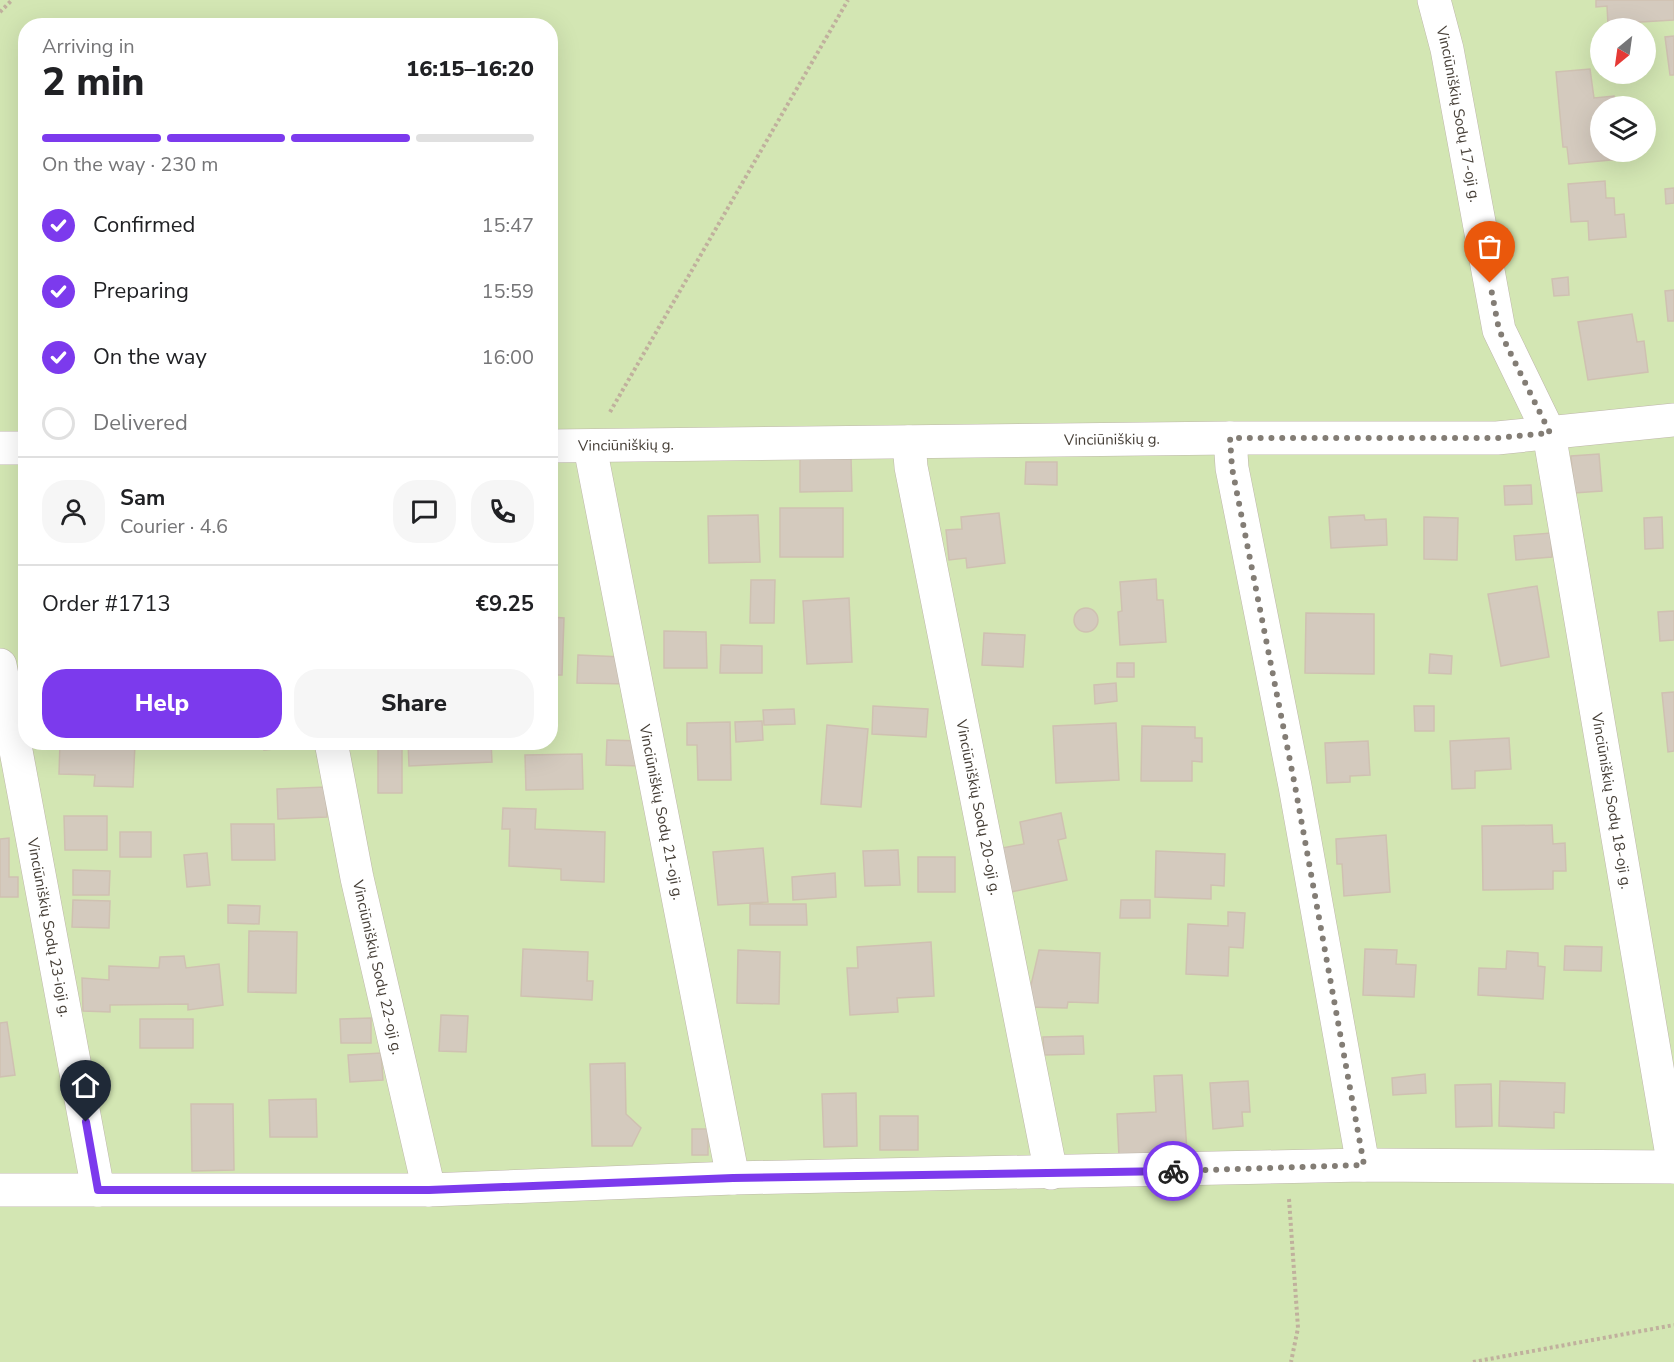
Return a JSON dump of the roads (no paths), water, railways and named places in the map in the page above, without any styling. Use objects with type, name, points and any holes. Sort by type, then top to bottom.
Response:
[{"type":"street","name":"Vinciūniškių Sodų 17-oji g.","points":[[1434,0],[1447,49],[1499,330],[1550,433]]},
{"type":"street","name":"Vinciūniškių g.","points":[[558,447],[1230,438],[1497,438],[1674,420]]},
{"type":"street","name":"Vinciūniškių Sodų 18-oji g.","points":[[1550,433],[1674,1167]]},
{"type":"street","points":[[1230,438],[1232,468],[1295,786],[1364,1165]]},
{"type":"street","name":"Vinciūniškių Sodų 20-oji g.","points":[[909,442],[913,479],[1051,1173]]},
{"type":"street","name":"Vinciūniškių Sodų 21-oji g.","points":[[590,447],[733,1178]]},
{"type":"street","points":[[0,448],[18,448]]},
{"type":"street","name":"Vinciūniškių Sodų 23-ioji g.","points":[[0,665],[98,1190]]},
{"type":"street","name":"Vinciūniškių Sodų 22-oji g.","points":[[333,750],[357,878],[429,1190]]},
{"type":"street","points":[[0,1190],[429,1190],[733,1178],[1364,1165],[1674,1167]]}]
